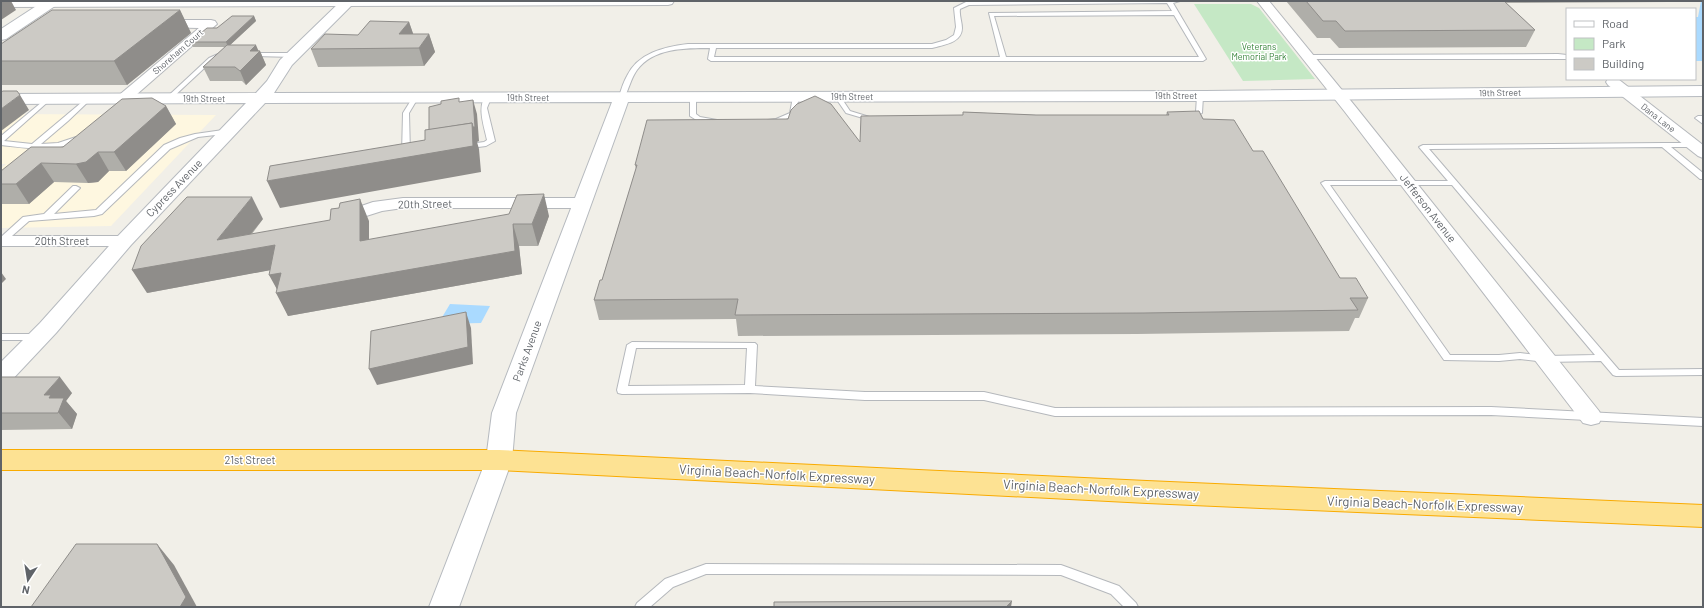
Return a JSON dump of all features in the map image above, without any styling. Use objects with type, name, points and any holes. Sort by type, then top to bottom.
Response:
[{"type":"highway","name":"21st Street","points":[[1,460],[499,460]]},
{"type":"highway","name":"Virginia Beach-Norfolk Expressway","points":[[499,460],[1147,492],[1703,516]]},
{"type":"street","name":"Cypress Avenue","points":[[1,377],[39,337],[124,241],[260,99],[274,83],[286,63],[349,1]]},
{"type":"street","points":[[1,3],[668,1]]},
{"type":"street","name":"Jefferson Avenue","points":[[1263,1],[1340,95],[1591,417]]},
{"type":"street","points":[[1,36],[52,2]]},
{"type":"street","name":"Shoreham Court","points":[[119,103],[211,24],[149,24]]},
{"type":"street","name":"19th Street","points":[[1,100],[88,99],[119,103],[168,99],[414,98],[487,106],[622,97],[1340,95],[1615,84],[1703,91]]},
{"type":"street","name":"Dana Lane","points":[[1615,84],[1698,149]]},
{"type":"street","name":"Parks Avenue","points":[[444,607],[499,460],[504,413],[622,97]]},
{"type":"street","name":"20th Street","points":[[329,224],[359,212],[380,206],[402,203],[582,203]]},
{"type":"street","name":"20th Street","points":[[1,241],[124,241]]},
{"type":"lane","points":[[713,46],[711,59],[1203,59],[1169,1]]},
{"type":"lane","points":[[622,97],[630,76],[640,63],[660,51],[672,48],[713,46],[932,46],[955,38],[960,29],[956,11],[958,8],[968,3],[1177,1]]},
{"type":"lane","points":[[1003,58],[991,14],[1176,13]]},
{"type":"lane","points":[[241,56],[294,55]]},
{"type":"lane","points":[[168,99],[211,59],[218,56],[233,56]]},
{"type":"lane","points":[[1309,57],[1566,57]]},
{"type":"lane","points":[[1182,118],[1190,118],[1199,113],[1200,96]]},
{"type":"lane","points":[[693,97],[692,115],[698,119],[723,121]]},
{"type":"lane","points":[[762,121],[777,121],[793,114],[796,97]]},
{"type":"lane","points":[[838,97],[848,112],[875,120],[883,120]]},
{"type":"lane","points":[[414,98],[406,113],[406,154],[414,156]]},
{"type":"lane","points":[[1,142],[48,99]]},
{"type":"lane","points":[[23,156],[66,120],[88,99]]},
{"type":"lane","points":[[457,149],[486,144],[491,141],[487,106]]},
{"type":"lane","points":[[1703,118],[1698,118],[1703,122]]},
{"type":"lane","points":[[1,241],[26,219],[47,216],[94,214],[99,212],[167,148],[180,140],[196,134],[230,131]]},
{"type":"lane","points":[[1,142],[35,146],[52,146],[67,144],[85,133]]},
{"type":"lane","points":[[1698,149],[1664,145],[1423,147],[1616,373],[1703,372]]},
{"type":"lane","points":[[1664,145],[1703,177]]},
{"type":"lane","points":[[1453,183],[1325,183],[1447,358],[1499,358],[1520,356],[1546,359],[1604,358]]},
{"type":"lane","points":[[47,216],[76,188]]},
{"type":"lane","points":[[1,337],[39,337]]},
{"type":"lane","points":[[750,389],[752,345],[632,345],[622,390],[750,389],[865,396],[984,396],[1055,412],[1491,412],[1703,422]]},
{"type":"lane","points":[[641,607],[669,582],[706,569],[1007,569],[1061,570],[1115,590],[1132,607]]},
{"type":"shaded area","points":[[1,114],[216,115],[111,226],[1,228],[1,168],[6,164],[1,164]]},
{"type":"green space","name":"Veterans Memorial Park","points":[[1194,4],[1251,4],[1259,8],[1315,79],[1243,81]]},
{"type":"water","points":[[1701,1],[1703,1],[1703,61],[1696,61],[1696,17],[1698,17]]},
{"type":"water","points":[[450,304],[490,306],[481,323],[438,324]]},
{"type":"building","points":[[1306,1],[1504,1],[1535,30],[1345,31],[1336,21],[1323,21]]},
{"type":"building","points":[[52,10],[180,10],[114,61],[1,61],[1,44]]},
{"type":"building","points":[[232,16],[254,16],[226,42],[190,42],[207,28],[217,28]]},
{"type":"building","points":[[370,21],[409,22],[399,34],[429,34],[419,48],[311,49],[325,34],[358,35]]},
{"type":"building","points":[[227,45],[256,45],[250,51],[260,51],[240,71],[235,67],[203,67]]},
{"type":"building","points":[[17,91],[20,95],[1,109],[1,92]]},
{"type":"building","points":[[815,96],[831,104],[860,142],[861,116],[963,115],[963,112],[1036,115],[1169,115],[1167,112],[1199,111],[1203,119],[1234,120],[1253,151],[1263,151],[1340,278],[1356,278],[1368,298],[1350,298],[1358,310],[1143,313],[735,315],[738,299],[594,300],[600,280],[602,280],[637,165],[635,165],[647,120],[788,119],[791,110],[797,104]]},
{"type":"building","points":[[152,98],[166,106],[114,152],[98,152],[86,162],[76,164],[41,163],[16,184],[1,184],[1,171],[31,147],[63,147],[122,99]]},
{"type":"building","points":[[459,98],[459,102],[473,100],[475,127],[473,127],[472,123],[429,130],[429,107],[441,104],[441,101]]},
{"type":"building","points":[[472,123],[473,146],[267,181],[270,166],[425,140],[425,130]]},
{"type":"building","points":[[544,194],[532,224],[513,224],[515,251],[276,293],[281,273],[269,275],[275,245],[132,270],[141,246],[187,197],[252,197],[217,240],[330,220],[331,209],[339,208],[340,203],[360,199],[360,241],[509,214],[517,195]]},
{"type":"building","points":[[466,312],[468,347],[369,369],[371,331]]},
{"type":"building","points":[[2,377],[60,377],[44,395],[51,395],[49,398],[64,398],[58,413],[1,413]]},
{"type":"building","points":[[76,544],[157,544],[186,597],[180,607],[31,607]]},
{"type":"building","points":[[1012,601],[1006,607],[774,607],[774,602]]}]
